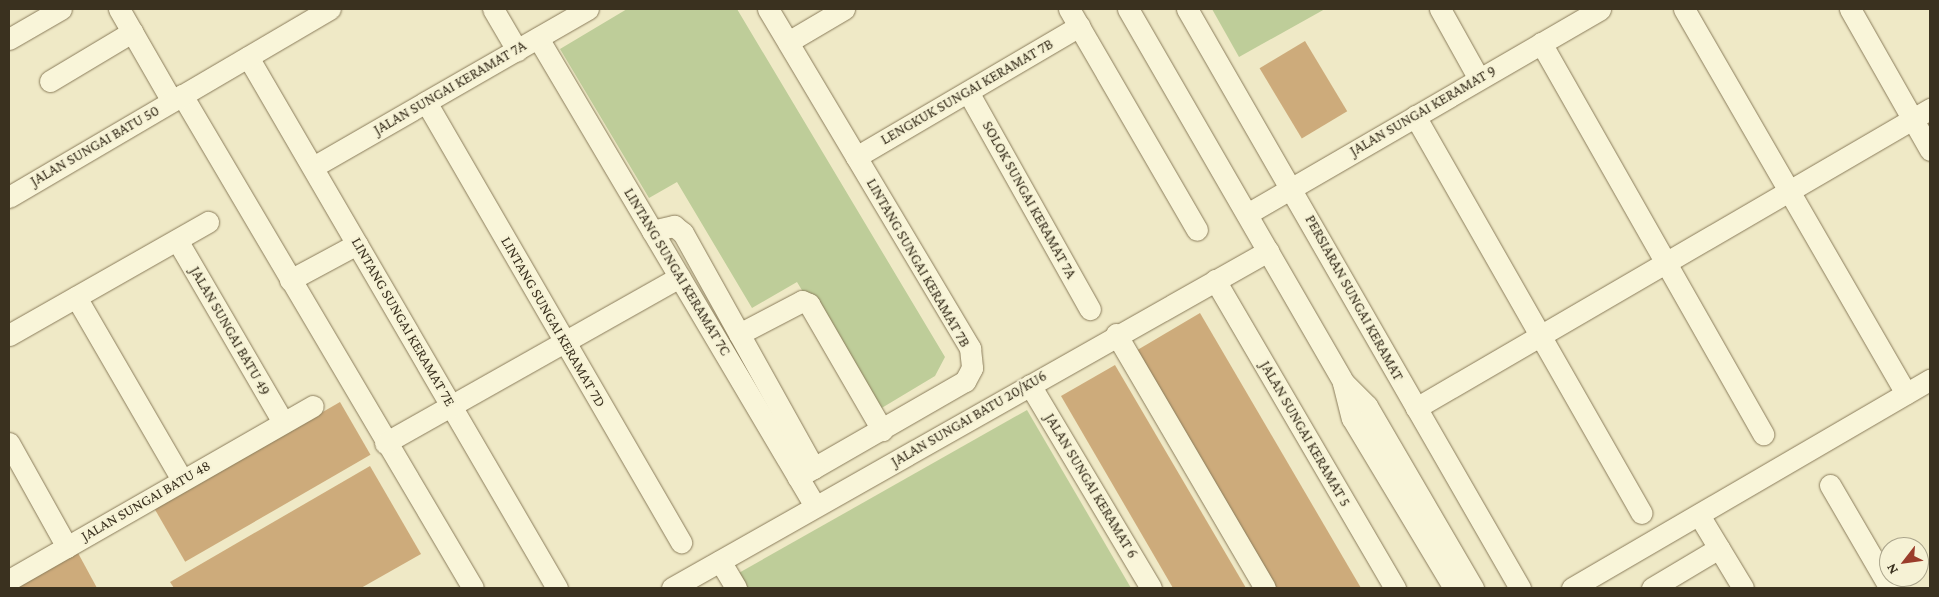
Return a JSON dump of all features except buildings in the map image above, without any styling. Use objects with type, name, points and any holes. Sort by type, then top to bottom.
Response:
[{"type":"street","points":[[9,39],[61,9]]},
{"type":"street","points":[[119,9],[132,32],[177,98],[290,280],[385,443],[473,588]]},
{"type":"street","name":"JALAN SUNGAI BATU 50","points":[[9,196],[330,9]]},
{"type":"street","points":[[493,9],[517,50]]},
{"type":"street","name":"JALAN SUNGAI KERAMAT 7A","points":[[313,167],[588,9]]},
{"type":"street","name":"LINTANG SUNGAI KERAMAT 7B","points":[[768,9],[970,348],[972,368],[965,381],[806,472]]},
{"type":"street","points":[[788,42],[844,9]]},
{"type":"street","points":[[1128,9],[1343,382],[1367,406],[1473,588]]},
{"type":"street","name":"PERSIARAN SUNGAI KERAMAT","points":[[1187,9],[1292,188],[1520,588]]},
{"type":"street","points":[[1440,9],[1479,79]]},
{"type":"street","name":"JALAN SUNGAI KERAMAT 9","points":[[1247,214],[1600,9]]},
{"type":"street","points":[[1684,9],[1906,394]]},
{"type":"street","points":[[1850,9],[1922,114],[1930,150]]},
{"type":"street","points":[[1074,18],[1197,230]]},
{"type":"street","name":"LENGKUK SUNGAI KERAMAT 7B","points":[[856,157],[968,92],[1074,18]]},
{"type":"street","points":[[50,82],[132,32]]},
{"type":"street","name":"LINTANG SUNGAI KERAMAT 7C","points":[[538,38],[680,277],[806,472],[815,506]]},
{"type":"street","points":[[1541,43],[1763,434]]},
{"type":"street","name":"LINTANG SUNGAI KERAMAT 7E","points":[[248,57],[557,588]]},
{"type":"street","name":"SOLOK SUNGAI KERAMAT 7A","points":[[968,92],[1090,309]]},
{"type":"street","name":"LINTANG SUNGAI KERAMAT 7D","points":[[426,102],[681,542]]},
{"type":"street","points":[[1416,408],[1922,114]]},
{"type":"street","points":[[1415,116],[1641,513]]},
{"type":"street","points":[[9,335],[208,222]]},
{"type":"street","points":[[652,230],[674,226],[683,233],[739,334],[806,472]]},
{"type":"street","name":"JALAN SUNGAI BATU 49","points":[[176,240],[283,422]]},
{"type":"street","points":[[290,280],[358,244]]},
{"type":"street","name":"JALAN SUNGAI BATU 20/KU6","points":[[672,588],[1030,385],[1116,334],[1268,251]]},
{"type":"street","points":[[385,443],[680,277]]},
{"type":"street","name":"JALAN SUNGAI KERAMAT 5","points":[[1215,280],[1395,588]]},
{"type":"street","points":[[76,297],[182,480]]},
{"type":"street","points":[[739,334],[802,301],[809,304],[882,430]]},
{"type":"street","points":[[1116,334],[1265,588]]},
{"type":"street","points":[[1572,588],[1930,380]]},
{"type":"street","points":[[1343,382],[1352,418],[1454,588]]},
{"type":"street","name":"JALAN SUNGAI KERAMAT 6","points":[[1030,385],[1151,588]]},
{"type":"street","name":"JALAN SUNGAI BATU 48","points":[[9,580],[313,406]]},
{"type":"street","points":[[9,443],[67,547]]},
{"type":"street","points":[[1830,485],[1890,588]]},
{"type":"street","points":[[1699,515],[1743,588]]},
{"type":"street","points":[[1652,588],[1719,548]]},
{"type":"street","points":[[720,561],[736,588]]},
{"type":"green space","points":[[627,9],[737,9],[945,357],[935,376],[875,412],[797,282],[752,308],[677,182],[649,198],[560,49]]},
{"type":"green space","points":[[1212,9],[1325,9],[1239,57]]},
{"type":"green space","points":[[1027,410],[1131,588],[746,588],[737,574]]}]
